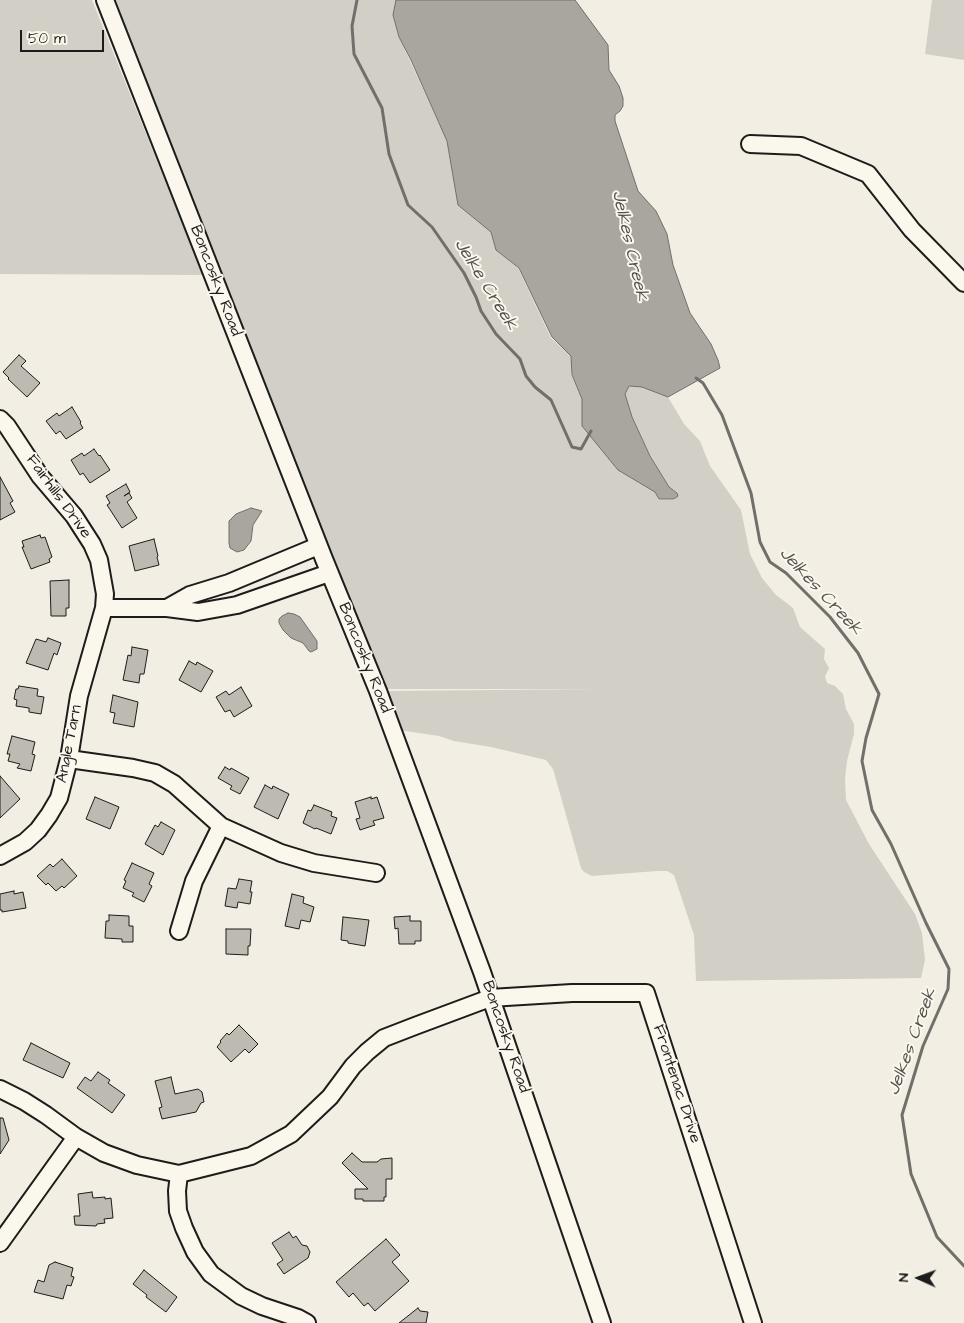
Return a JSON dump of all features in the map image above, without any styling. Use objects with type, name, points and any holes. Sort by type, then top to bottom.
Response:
[{"type":"street","name":"Boncosky Road","points":[[104,0],[318,546],[378,691],[482,972],[602,1323]]},
{"type":"street","points":[[750,144],[800,146],[868,174],[912,230],[964,283]]},
{"type":"street","name":"Fairhills Drive","points":[[0,420],[40,476],[74,516],[92,544],[102,570],[105,594],[104,608]]},
{"type":"street","points":[[167,608],[190,595],[229,582],[318,546]]},
{"type":"street","points":[[104,608],[167,608],[198,612],[237,605],[329,573]]},
{"type":"street","name":"Angle Tarn","points":[[0,856],[25,842],[38,830],[59,798],[69,759],[79,696],[104,608]]},
{"type":"street","points":[[69,759],[155,772],[174,784],[221,826],[281,853],[314,863],[376,874]]},
{"type":"street","points":[[179,931],[194,881],[221,826]]},
{"type":"street","name":"Frontenac Drive","points":[[490,998],[572,992],[646,993],[753,1323]]},
{"type":"street","points":[[0,1089],[24,1101],[76,1137],[122,1161],[179,1174],[251,1156],[266,1149],[291,1134],[318,1111],[353,1066],[384,1038],[490,998]]},
{"type":"street","points":[[0,1243],[76,1137]]},
{"type":"street","points":[[179,1174],[177,1191],[178,1211],[195,1252],[211,1274],[241,1296],[307,1323]]},
{"type":"shaded area","points":[[0,0],[92,0],[203,275],[0,274]]},
{"type":"shaded area","points":[[116,0],[396,0],[393,15],[399,37],[447,141],[458,205],[491,232],[496,250],[518,268],[551,338],[571,356],[571,375],[582,399],[582,426],[618,470],[655,492],[659,500],[674,500],[678,496],[677,492],[669,487],[650,455],[632,417],[625,394],[629,386],[642,387],[668,397],[684,424],[700,441],[710,466],[741,510],[750,554],[762,578],[776,595],[793,608],[800,627],[825,649],[824,659],[829,668],[825,677],[827,683],[835,686],[843,694],[846,709],[854,724],[854,734],[847,761],[845,779],[846,800],[869,844],[915,914],[922,933],[925,960],[921,978],[696,981],[694,935],[674,875],[667,871],[592,876],[584,872],[581,868],[553,769],[546,760],[491,747],[454,741],[439,736],[399,730],[383,691],[604,689],[383,689],[151,97]]},
{"type":"shaded area","points":[[932,0],[964,0],[964,60],[925,54]]},
{"type":"water","points":[[396,0],[575,0],[608,45],[609,70],[619,86],[623,98],[623,106],[615,115],[615,121],[638,191],[656,211],[667,234],[673,265],[690,313],[711,344],[720,368],[668,397],[642,387],[629,386],[625,394],[632,417],[650,456],[669,487],[677,493],[678,496],[674,499],[659,499],[655,492],[618,470],[582,426],[582,399],[572,375],[571,356],[552,337],[519,268],[496,250],[491,232],[458,205],[447,141],[399,37],[393,15]]},
{"type":"water","points":[[251,508],[262,511],[253,525],[251,541],[244,550],[237,552],[230,548],[229,521],[236,514]]},
{"type":"water","points":[[288,613],[300,617],[317,641],[317,649],[309,651],[303,643],[291,638],[283,630],[279,619]]},
{"type":"building","points":[[19,355],[26,361],[21,366],[40,383],[27,397],[3,372]]},
{"type":"building","points":[[72,407],[83,428],[66,439],[60,431],[56,434],[46,421],[57,413],[59,416]]},
{"type":"building","points":[[94,449],[110,470],[90,483],[83,473],[80,475],[71,460],[82,453],[84,456]]},
{"type":"building","points":[[0,477],[13,501],[10,503],[15,512],[0,520]]},
{"type":"building","points":[[126,484],[130,492],[124,496],[129,493],[132,498],[127,502],[137,518],[122,528],[107,505],[110,503],[106,496]]},
{"type":"building","points":[[40,535],[41,538],[45,537],[52,557],[49,559],[50,562],[31,569],[22,547],[24,547],[22,541]]},
{"type":"building","points":[[154,539],[159,565],[135,571],[129,546]]},
{"type":"building","points":[[69,580],[69,608],[66,608],[66,616],[51,616],[50,581]]},
{"type":"building","points":[[48,638],[61,643],[57,655],[54,653],[48,670],[26,663],[36,639],[46,642]]},
{"type":"building","points":[[132,647],[148,650],[144,674],[140,674],[139,683],[123,680],[128,655],[131,656]]},
{"type":"building","points":[[189,661],[196,665],[197,662],[213,671],[201,692],[179,680]]},
{"type":"building","points":[[19,686],[38,689],[37,696],[44,697],[41,714],[29,712],[29,708],[16,706],[17,700],[14,699],[16,689]]},
{"type":"building","points":[[241,687],[252,706],[234,717],[230,710],[225,712],[216,697],[226,691],[229,695]]},
{"type":"building","points":[[113,695],[138,702],[134,727],[113,723],[115,713],[110,712]]},
{"type":"building","points":[[12,736],[35,742],[32,754],[35,755],[31,771],[17,768],[20,764],[8,761],[10,754],[7,754]]},
{"type":"building","points":[[225,767],[230,770],[231,768],[249,778],[240,794],[230,789],[232,786],[218,778]]},
{"type":"building","points":[[0,776],[20,799],[0,818]]},
{"type":"building","points":[[265,785],[272,789],[273,786],[289,794],[278,819],[254,807]]},
{"type":"building","points":[[95,797],[119,807],[110,829],[86,819]]},
{"type":"building","points":[[371,797],[371,799],[377,797],[384,818],[373,821],[375,825],[360,830],[356,819],[360,818],[355,802]]},
{"type":"building","points":[[314,805],[332,812],[331,816],[337,818],[331,834],[303,823],[308,810],[311,811]]},
{"type":"building","points":[[161,822],[175,830],[163,855],[145,844],[155,825],[158,827]]},
{"type":"building","points":[[62,859],[77,876],[64,888],[62,886],[56,891],[37,876],[50,864],[53,867]]},
{"type":"building","points":[[132,863],[154,873],[149,884],[152,886],[144,902],[132,896],[134,893],[123,888],[126,881],[124,880]]},
{"type":"building","points":[[239,879],[252,881],[250,904],[238,902],[237,908],[225,906],[228,888],[236,889]]},
{"type":"building","points":[[14,891],[14,894],[23,892],[26,908],[2,912],[0,910],[0,894]]},
{"type":"building","points":[[292,894],[304,897],[303,903],[314,907],[310,922],[301,920],[299,929],[285,926]]},
{"type":"building","points":[[109,915],[129,916],[129,926],[133,926],[133,942],[122,942],[122,939],[105,938],[106,921],[109,921]]},
{"type":"building","points":[[410,916],[410,921],[421,921],[421,941],[415,941],[415,944],[399,944],[398,928],[395,929],[394,917]]},
{"type":"building","points":[[343,917],[369,920],[365,946],[341,940]]},
{"type":"building","points":[[226,929],[251,929],[248,955],[226,954]]},
{"type":"building","points":[[239,1025],[258,1044],[249,1053],[245,1049],[231,1062],[217,1047],[227,1033],[229,1035]]},
{"type":"building","points":[[31,1043],[70,1063],[63,1078],[23,1060]]},
{"type":"building","points":[[98,1072],[110,1080],[108,1083],[125,1095],[112,1113],[77,1088],[85,1077],[91,1081]]},
{"type":"building","points":[[171,1077],[175,1094],[198,1089],[202,1092],[204,1102],[201,1103],[196,1112],[162,1119],[159,1108],[162,1107],[155,1081]]},
{"type":"building","points":[[0,1118],[3,1118],[9,1140],[0,1154]]},
{"type":"building","points":[[352,1153],[362,1162],[377,1162],[381,1159],[392,1158],[392,1179],[386,1179],[386,1197],[384,1197],[384,1201],[355,1199],[355,1189],[368,1189],[342,1163]]},
{"type":"building","points":[[92,1192],[93,1198],[111,1198],[113,1218],[104,1219],[105,1223],[97,1224],[96,1226],[75,1225],[74,1216],[80,1216],[78,1194]]},
{"type":"building","points":[[289,1232],[293,1238],[296,1236],[302,1245],[307,1246],[310,1252],[308,1258],[284,1274],[277,1264],[283,1260],[272,1243]]},
{"type":"building","points":[[386,1239],[400,1255],[392,1262],[409,1281],[375,1311],[368,1303],[364,1306],[353,1293],[349,1297],[336,1282]]},
{"type":"building","points":[[55,1262],[73,1268],[71,1276],[74,1277],[71,1286],[67,1285],[63,1299],[34,1292],[38,1280],[44,1282],[49,1265]]},
{"type":"building","points":[[144,1270],[177,1297],[166,1312],[146,1297],[147,1295],[133,1284]]},
{"type":"building","points":[[418,1308],[420,1311],[428,1312],[426,1323],[399,1323]]},
{"type":"waterway","name":"Jelke Creek","points":[[357,0],[352,26],[354,54],[382,108],[389,154],[408,205],[432,227],[464,273],[481,311],[496,334],[520,359],[526,376],[535,387],[551,400],[572,447],[581,449],[591,431]]},
{"type":"waterway","name":"Jelkes Creek","points":[[696,378],[703,383],[722,415],[751,493],[760,542],[770,562],[786,573],[830,617],[858,653],[879,694],[866,738],[862,761],[872,810],[891,844],[926,923],[949,969],[948,989],[923,1046],[902,1115],[911,1174],[937,1237],[964,1266]]}]
